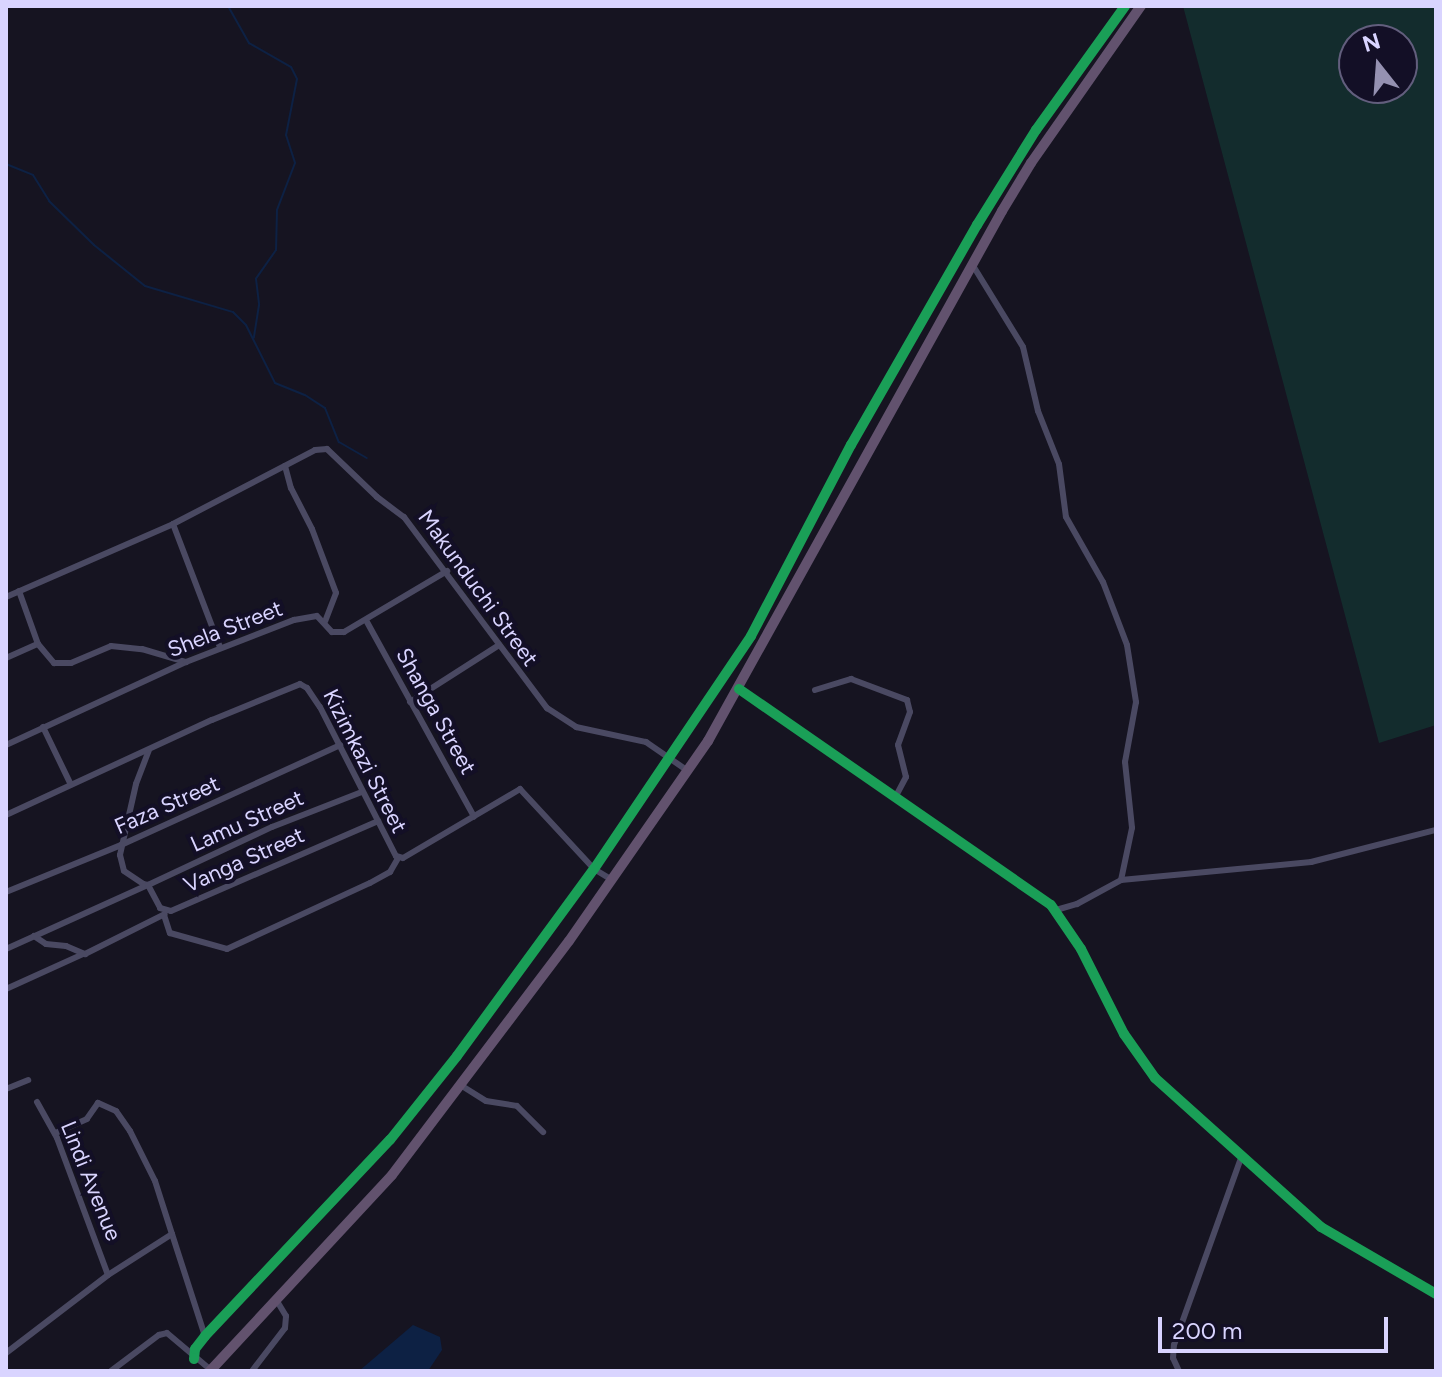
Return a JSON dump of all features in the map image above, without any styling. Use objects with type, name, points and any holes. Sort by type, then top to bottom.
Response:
[{"type":"highway","points":[[211,1371],[392,1175],[462,1086],[688,771],[721,721],[780,608],[1031,163],[1141,6]]},
{"type":"street","points":[[194,1359],[195,1349],[205,1336],[390,1140],[457,1056],[594,869],[751,636],[851,445],[977,225],[1036,130],[1125,6]]},
{"type":"street","points":[[972,264],[1023,347],[1038,411],[1059,464],[1066,517],[1103,582],[1127,645],[1136,702],[1125,762],[1132,828],[1121,880]]},
{"type":"street","name":"Makunduchi Street","points":[[6,597],[173,524],[315,450],[332,452],[362,484],[404,517],[547,708],[567,723],[638,740],[668,755],[688,771]]},
{"type":"street","points":[[285,466],[291,488],[312,529],[336,593],[325,621]]},
{"type":"street","points":[[173,524],[220,647]]},
{"type":"street","name":"Shela Street","points":[[6,745],[220,647],[302,618],[317,616],[335,634],[367,622],[447,571]]},
{"type":"street","points":[[19,591],[38,644],[47,659],[63,665],[111,646],[142,649],[186,662]]},
{"type":"street","name":"Shanga Street","points":[[367,622],[474,817]]},
{"type":"street","points":[[6,658],[38,644]]},
{"type":"street","points":[[410,702],[499,645]]},
{"type":"street","points":[[815,690],[851,679],[907,700],[910,712],[898,745],[906,777],[896,796]]},
{"type":"street","name":"Kizimkazi Street","points":[[6,815],[300,684],[307,688],[320,707],[398,858],[474,817],[506,794],[522,789],[594,869],[612,880]]},
{"type":"street","points":[[739,689],[998,865],[1056,910],[1144,1065],[1241,1158],[1321,1227],[1436,1294]]},
{"type":"street","points":[[43,727],[71,785]]},
{"type":"street","name":"Faza Street","points":[[6,892],[121,845],[340,745]]},
{"type":"street","points":[[121,845],[136,784],[150,750]]},
{"type":"street","name":"Lamu Street","points":[[148,885],[272,827],[362,792]]},
{"type":"street","name":"Vanga Street","points":[[121,845],[124,871],[135,881],[148,885],[166,914],[378,821]]},
{"type":"street","points":[[1056,910],[1077,904],[1121,880],[1311,862],[1436,830]]},
{"type":"street","points":[[6,989],[166,914],[170,933],[227,949],[370,883],[390,872],[398,858]]},
{"type":"street","points":[[6,949],[148,885]]},
{"type":"street","points":[[34,936],[46,944],[66,946],[84,954]]},
{"type":"street","points":[[6,1089],[28,1080]]},
{"type":"street","points":[[462,1086],[486,1101],[517,1106],[543,1132]]},
{"type":"street","name":"Lindi Avenue","points":[[37,1102],[55,1133],[108,1275]]},
{"type":"street","points":[[55,1133],[87,1119],[98,1103],[116,1111],[130,1131],[155,1181],[205,1336]]},
{"type":"street","points":[[1179,1371],[1173,1358],[1174,1345],[1241,1158]]},
{"type":"street","points":[[6,1353],[108,1275],[172,1234]]},
{"type":"street","points":[[250,1371],[287,1322],[277,1301]]},
{"type":"street","points":[[111,1371],[162,1334],[170,1335],[211,1371]]},
{"type":"green space","points":[[1183,6],[1436,6],[1436,725],[1379,743]]},
{"type":"water","points":[[413,1325],[440,1337],[442,1350],[428,1371],[359,1371]]},
{"type":"waterway","points":[[228,6],[249,43],[291,67],[297,79],[286,135],[295,163],[277,210],[276,250],[256,279],[259,305],[254,338]]},
{"type":"waterway","points":[[6,164],[33,175],[49,201],[94,245],[145,286],[233,312],[246,325],[275,383],[305,395],[325,408],[339,442],[367,458]]},
{"type":"cycle path","points":[[194,1359],[195,1349],[205,1336],[390,1140],[457,1056],[594,869],[751,636],[851,445],[977,225],[1036,130],[1125,6]]},
{"type":"cycle path","points":[[739,689],[1051,905],[1081,949],[1124,1034],[1155,1078],[1321,1227],[1436,1294]]}]
